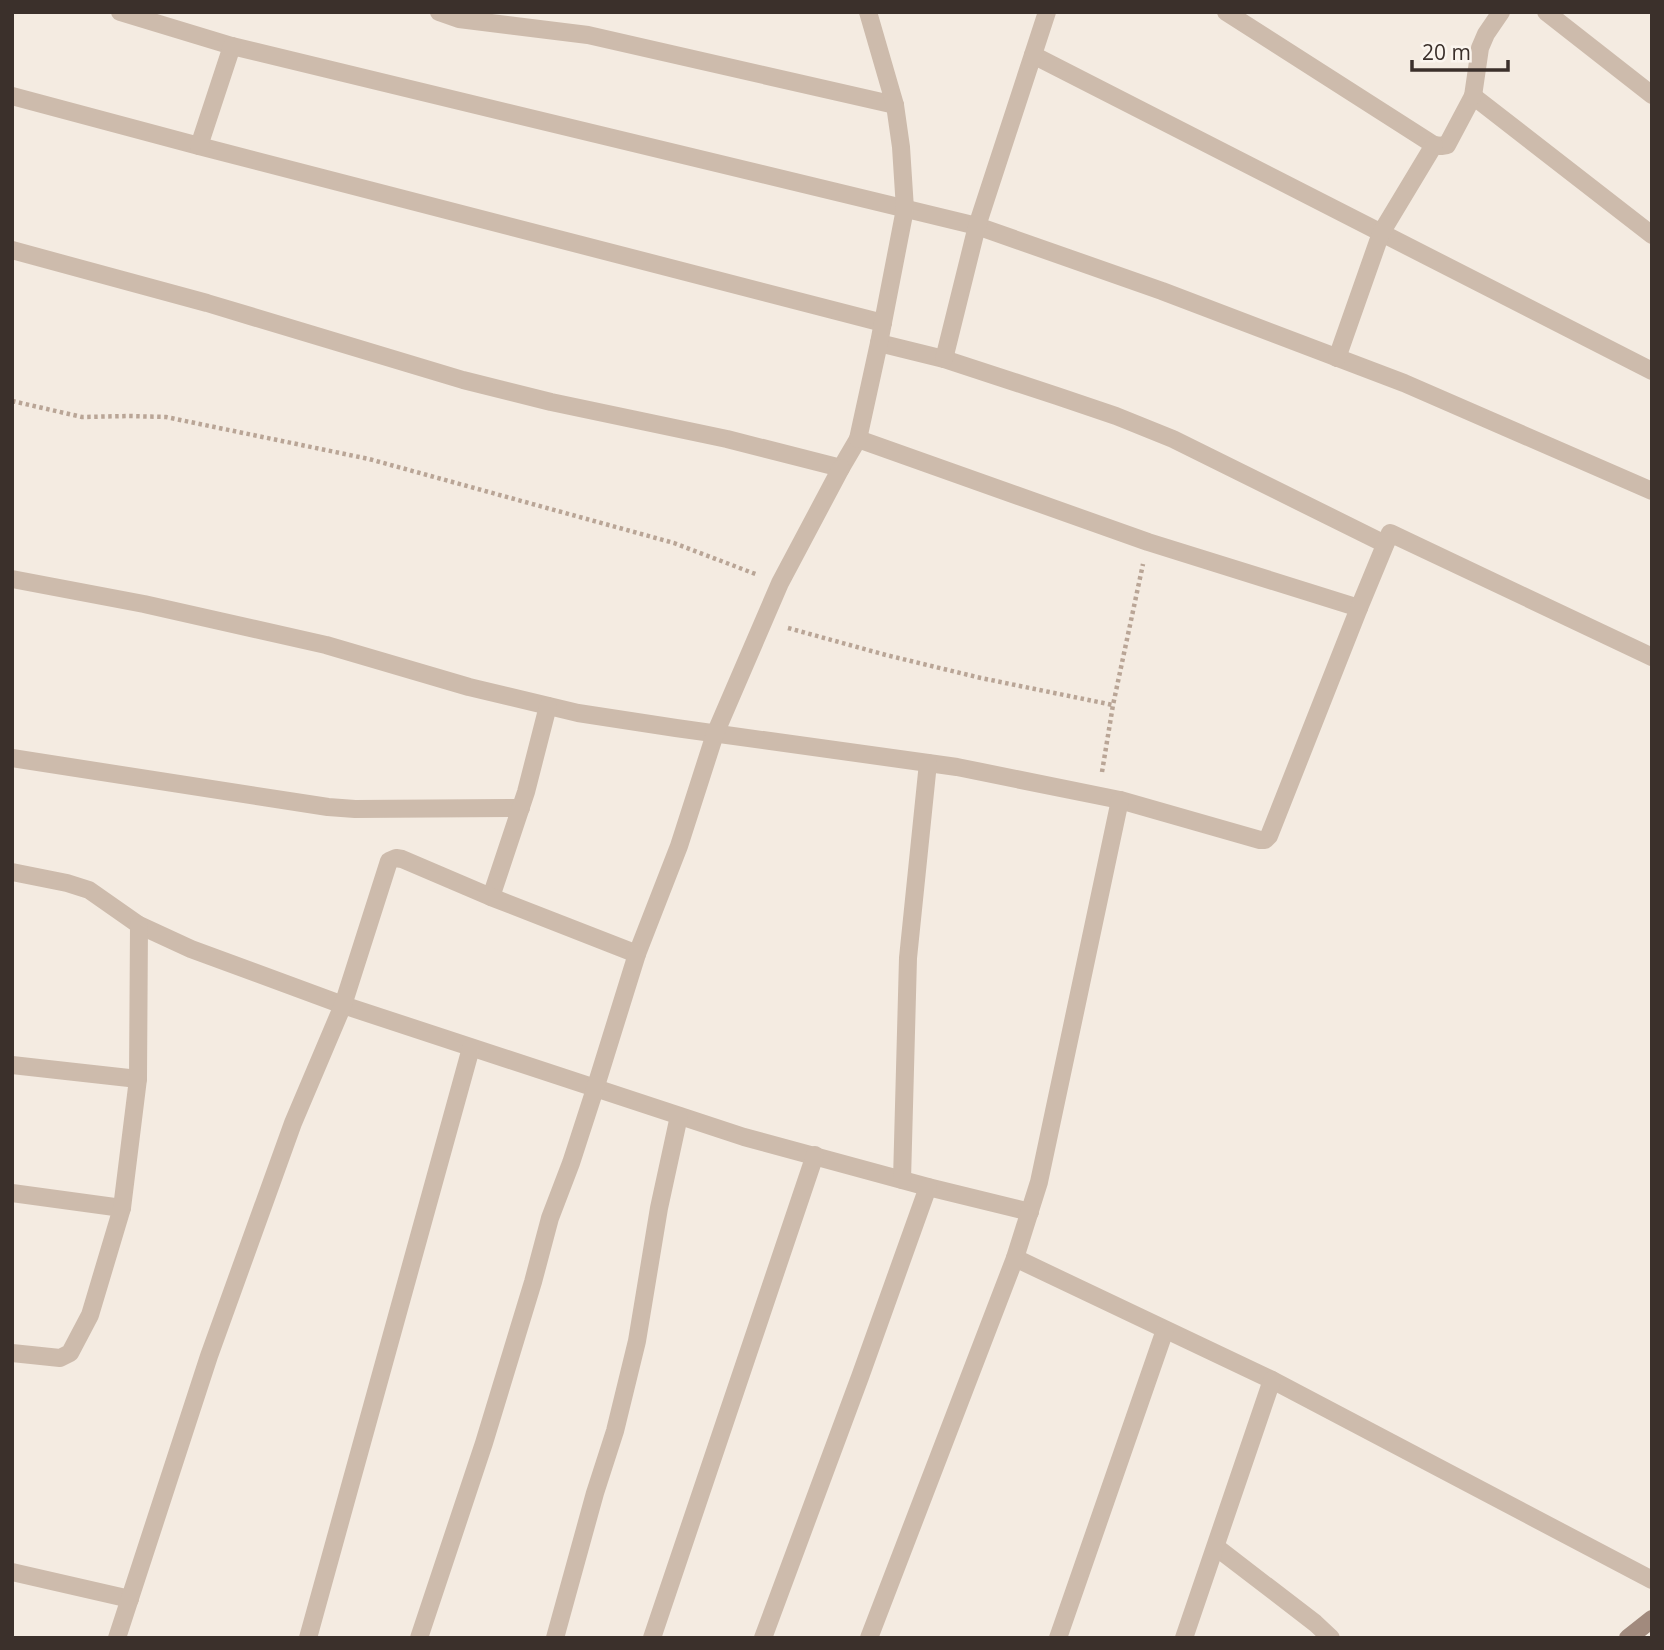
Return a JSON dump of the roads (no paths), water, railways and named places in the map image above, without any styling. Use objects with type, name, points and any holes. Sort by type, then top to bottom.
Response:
[{"type":"street","points":[[120,12],[232,46],[976,226],[1161,291],[1404,383],[1652,491]]},
{"type":"street","points":[[439,12],[459,19],[588,35],[895,106]]},
{"type":"street","points":[[419,1638],[484,1443],[550,1218],[571,1163],[637,954],[679,846],[715,734],[780,583],[858,439],[905,209],[895,106],[868,12]]},
{"type":"street","points":[[944,359],[976,226],[1047,12]]},
{"type":"street","points":[[1226,12],[1434,145],[1441,146],[1447,145],[1473,96],[1480,48],[1501,12]]},
{"type":"street","points":[[1546,12],[1652,95]]},
{"type":"street","points":[[199,146],[232,46]]},
{"type":"street","points":[[1033,55],[1652,371]]},
{"type":"street","points":[[12,96],[883,323]]},
{"type":"street","points":[[1473,96],[1652,235]]},
{"type":"street","points":[[1337,358],[1381,233],[1434,145]]},
{"type":"street","points":[[12,250],[206,303],[463,380],[551,402],[727,439],[841,468]]},
{"type":"street","points":[[879,343],[944,359],[1116,416],[1173,439],[1385,544]]},
{"type":"street","points":[[858,439],[1147,542],[1359,608]]},
{"type":"street","points":[[12,579],[144,604],[326,645],[469,687],[578,713],[957,767],[1120,800],[1265,840],[1269,836],[1390,533],[1652,657]]},
{"type":"street","points":[[491,897],[521,808],[548,706]]},
{"type":"street","points":[[12,758],[328,807],[521,808]]},
{"type":"street","points":[[902,1180],[908,958],[928,763]]},
{"type":"street","points":[[869,1638],[1015,1258],[1039,1182],[1120,800]]},
{"type":"street","points":[[117,1638],[209,1356],[293,1123],[343,1005],[389,861],[402,859],[637,954]]},
{"type":"street","points":[[12,872],[89,890],[139,925],[191,949],[343,1005],[471,1048],[744,1136],[1030,1212]]},
{"type":"street","points":[[12,1353],[60,1358],[70,1353],[90,1315],[122,1208],[138,1079],[139,925]]},
{"type":"street","points":[[308,1638],[471,1048]]},
{"type":"street","points":[[12,1065],[138,1079]]},
{"type":"street","points":[[555,1638],[615,1431],[637,1341],[659,1208],[679,1116]]},
{"type":"street","points":[[652,1638],[816,1155]]},
{"type":"street","points":[[763,1638],[928,1187]]},
{"type":"street","points":[[12,1193],[122,1208]]},
{"type":"street","points":[[1015,1258],[1272,1380],[1652,1580]]},
{"type":"street","points":[[1058,1638],[1165,1330]]},
{"type":"street","points":[[1184,1638],[1272,1380]]},
{"type":"street","points":[[1216,1547],[1315,1622],[1331,1638]]},
{"type":"street","points":[[12,1572],[130,1599]]},
{"type":"street","points":[[1628,1638],[1652,1619]]}]
